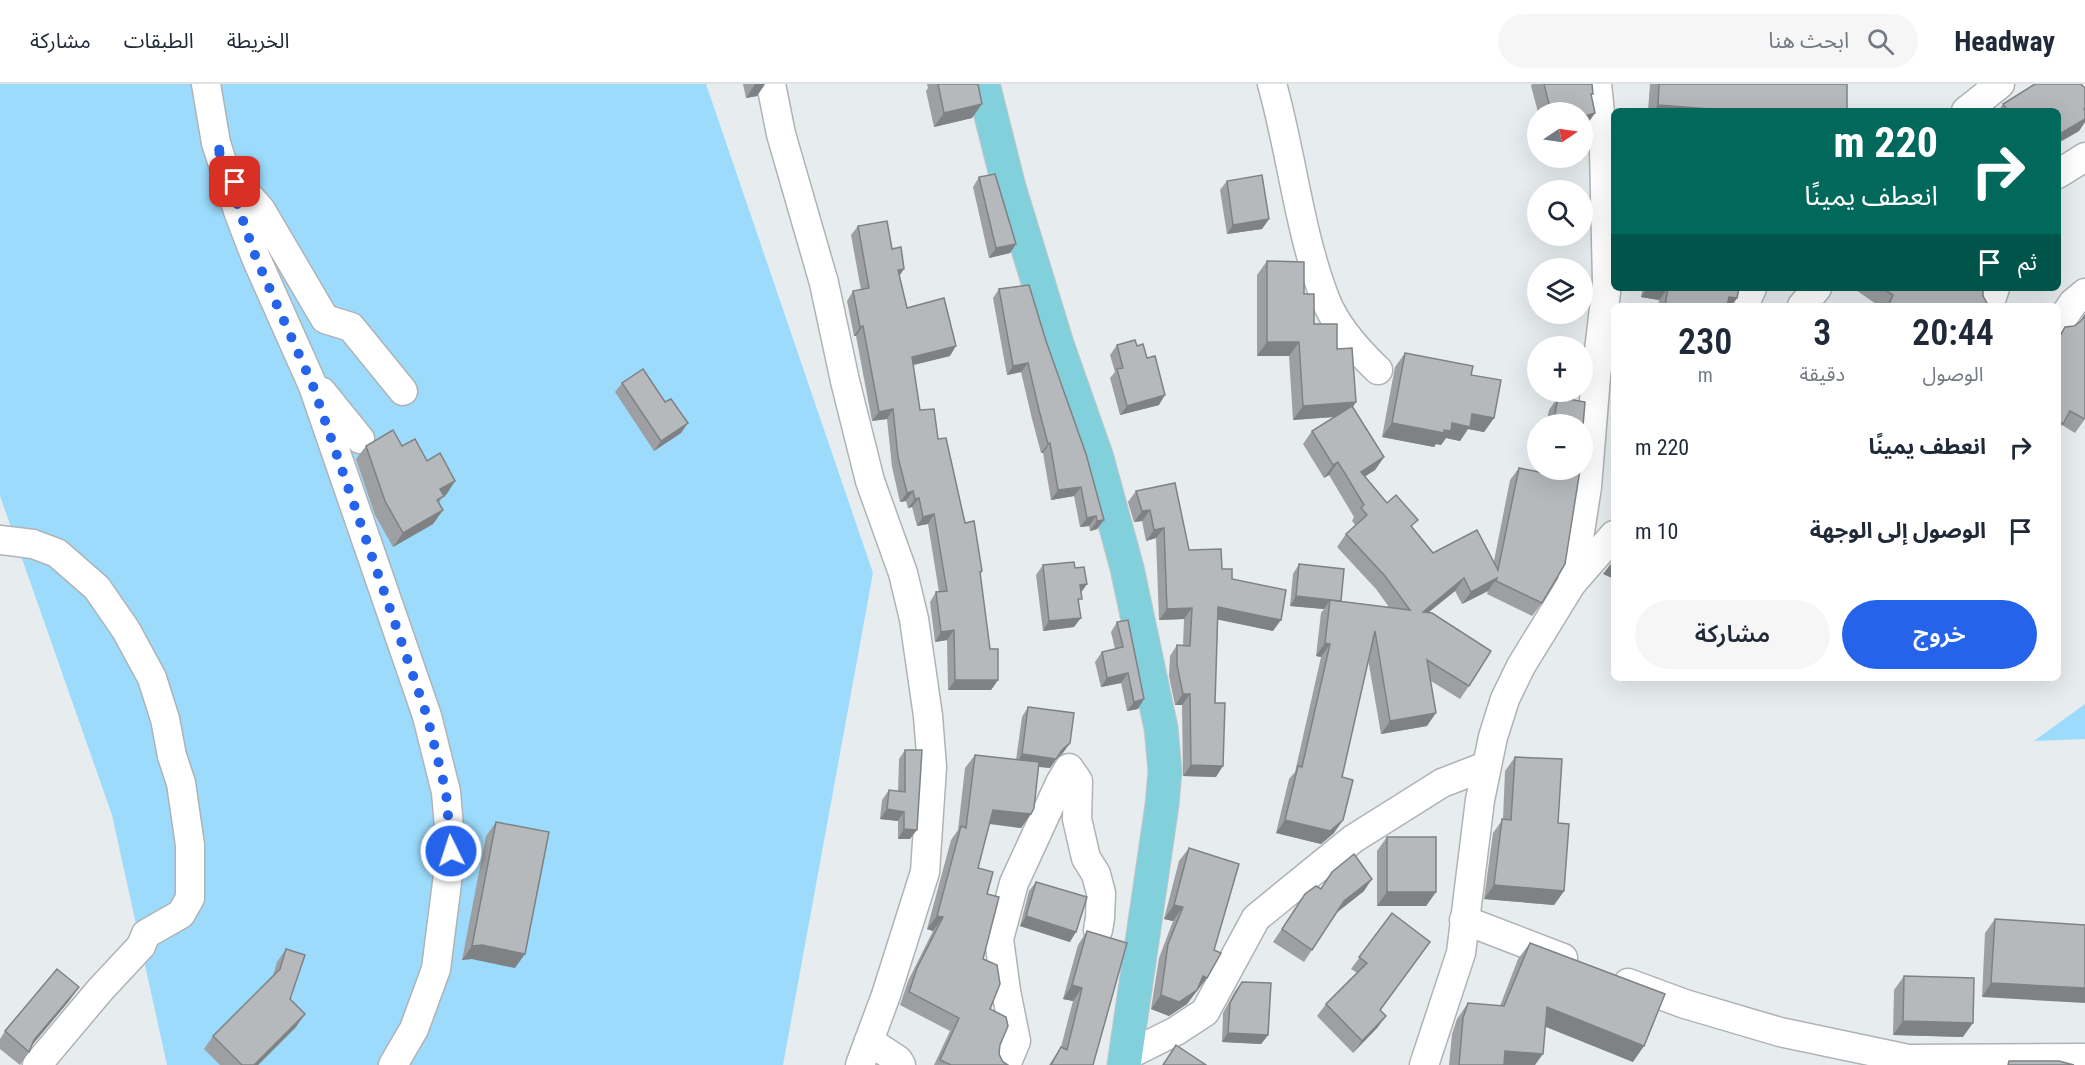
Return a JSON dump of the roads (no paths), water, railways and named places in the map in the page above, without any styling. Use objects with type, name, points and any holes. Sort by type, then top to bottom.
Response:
[{"type":"main road","points":[[983,84],[1016,210],[1057,344],[1097,458],[1127,568],[1161,728],[1165,771],[1162,806],[1125,1061]]},
{"type":"street","points":[[206,84],[216,143],[256,258],[309,377],[427,716],[446,792],[451,851],[436,969],[414,1029],[393,1065]]},
{"type":"street","points":[[771,84],[781,134],[824,283],[870,481],[903,573],[914,619],[928,716],[932,767],[925,872],[865,1053],[898,1060],[901,1065]]},
{"type":"street","points":[[1272,84],[1283,123],[1306,232],[1326,302],[1349,339],[1378,370]]},
{"type":"street","points":[[1572,583],[1587,487],[1596,376],[1608,283],[1604,151],[1597,84]]},
{"type":"street","points":[[1970,108],[1999,84]]},
{"type":"street","points":[[2083,84],[2085,89]]},
{"type":"street","points":[[216,143],[235,182],[261,210],[325,319],[351,327],[403,391]]},
{"type":"street","points":[[2061,172],[2085,157]]},
{"type":"street","points":[[1804,303],[1814,291]]},
{"type":"street","points":[[2061,321],[2073,303],[2085,293]]},
{"type":"street","points":[[309,377],[360,439]]},
{"type":"street","points":[[1424,1065],[1461,953],[1480,800],[1493,737],[1505,699],[1521,666],[1572,583],[1611,538]]},
{"type":"street","points":[[0,540],[33,544],[57,553],[97,588],[126,630],[152,678],[165,719],[172,756],[181,783],[190,845],[190,898],[181,914],[146,934],[141,946],[100,990],[37,1065]]},
{"type":"street","points":[[1125,1061],[1205,1012],[1256,918],[1353,839],[1442,783],[1486,766]]},
{"type":"street","points":[[1006,1065],[1016,1041],[999,939],[1014,884],[1069,768],[1078,781],[1077,819],[1086,858],[1096,874],[1101,893],[1098,930]]},
{"type":"street","points":[[1464,920],[1685,1004],[1780,1032],[1899,1058],[1962,1060],[2085,1058]]}]
